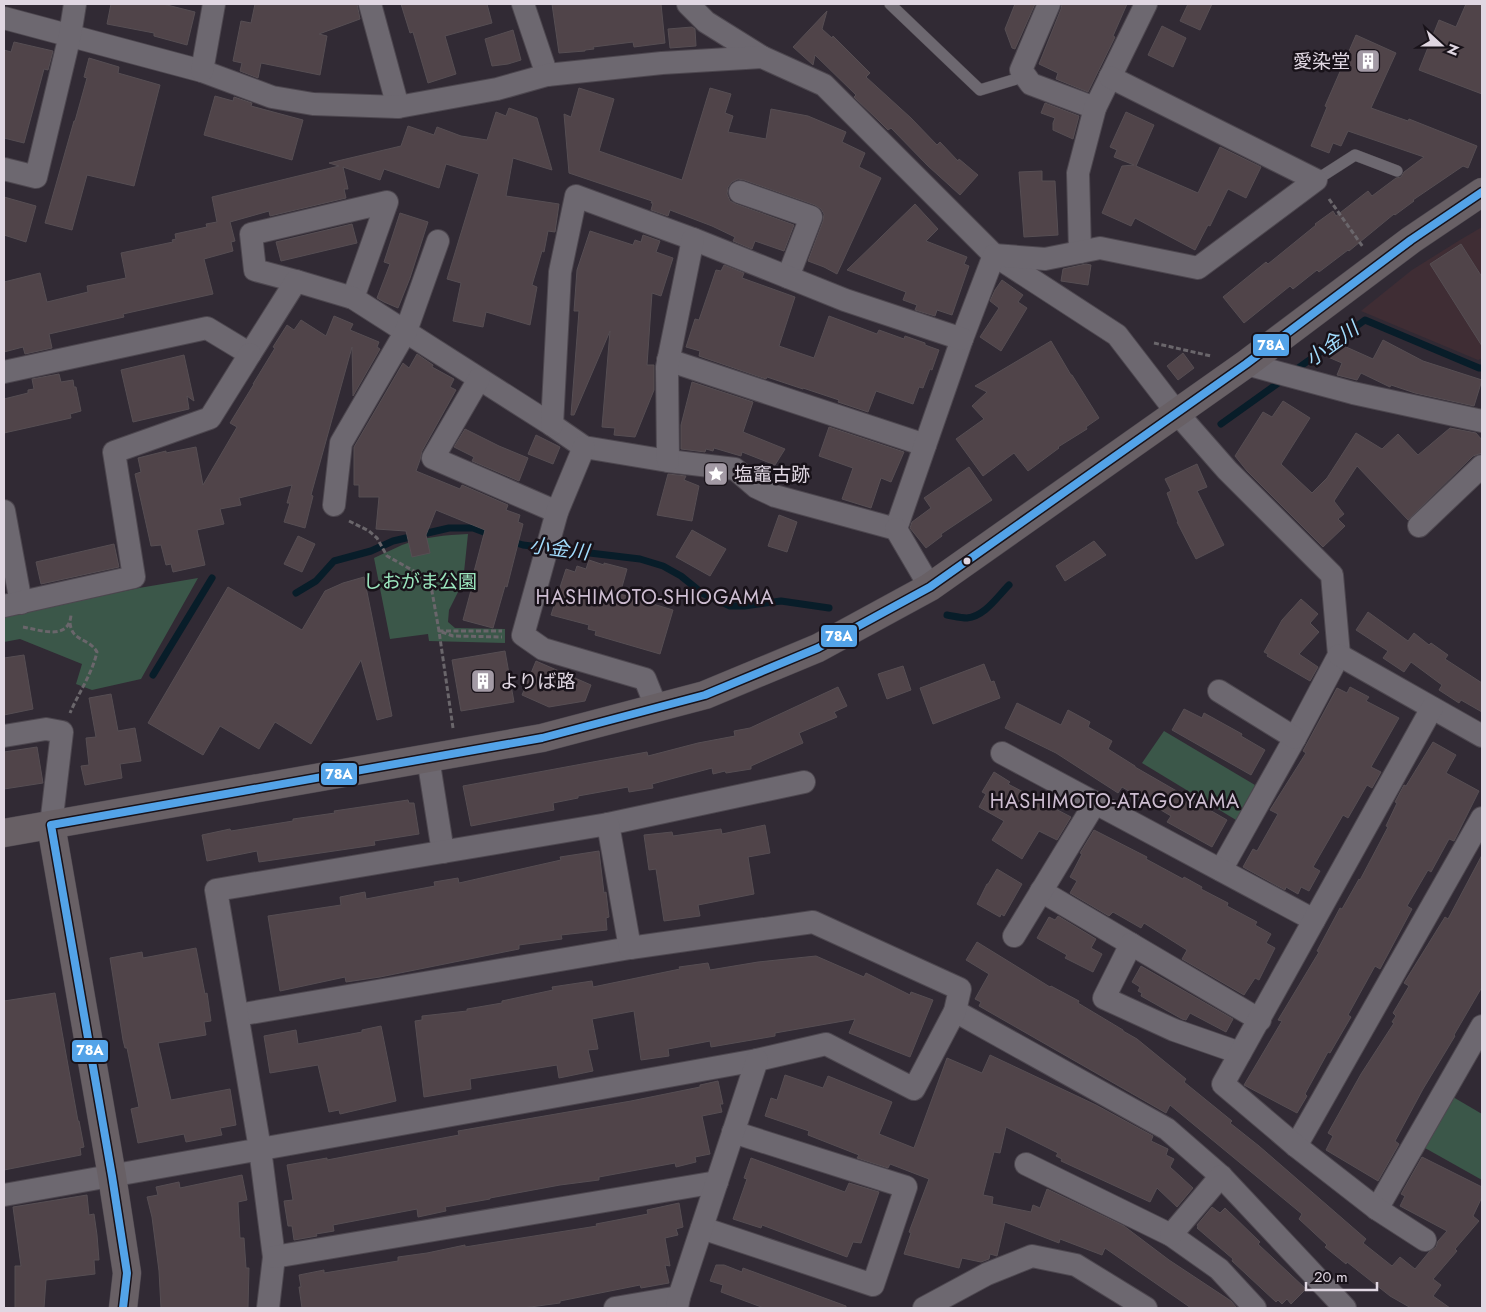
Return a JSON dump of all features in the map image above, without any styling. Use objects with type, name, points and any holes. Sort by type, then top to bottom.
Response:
[{"type":"street","points":[[4,169],[36,177],[70,35],[75,4]]},
{"type":"street","points":[[202,71],[214,4]]},
{"type":"street","points":[[370,4],[398,107]]},
{"type":"street","points":[[524,4],[548,75]]},
{"type":"street","points":[[688,4],[706,22],[762,57],[824,85],[994,255],[1117,335],[1178,413],[1227,470],[1332,575],[1339,655],[1221,870]]},
{"type":"street","points":[[1049,4],[1021,70],[1031,84],[1095,108]]},
{"type":"street","points":[[1080,252],[1078,173],[1095,108],[1146,4]]},
{"type":"street","points":[[4,18],[202,71],[272,97],[313,104],[398,107],[496,89],[548,75],[662,62],[762,57]]},
{"type":"street","points":[[994,255],[1044,259],[1100,248],[1198,268],[1316,180],[1110,77]]},
{"type":"street","points":[[740,192],[811,217],[788,277]]},
{"type":"street","points":[[4,833],[542,738],[705,695],[818,648],[930,588],[1246,364],[1411,240],[1482,192]]},
{"type":"street","points":[[552,425],[560,272],[576,196],[693,239],[845,300],[962,339]]},
{"type":"street","points":[[353,298],[386,202],[252,234],[255,270],[353,298],[584,447],[735,469],[756,487],[775,496],[896,529],[930,588]]},
{"type":"street","points":[[668,460],[667,367],[693,239]]},
{"type":"street","points":[[334,505],[341,443],[406,331],[438,240]]},
{"type":"street","points":[[896,529],[962,339],[994,255]]},
{"type":"street","points":[[4,511],[12,604],[134,577],[114,452],[210,418],[296,281]]},
{"type":"street","points":[[4,372],[207,328],[250,354]]},
{"type":"street","points":[[668,360],[925,445]]},
{"type":"street","points":[[1246,364],[1353,393],[1482,422]]},
{"type":"street","points":[[479,378],[433,458],[556,512]]},
{"type":"street","points":[[584,447],[556,512],[523,635],[543,649],[646,679],[656,709]]},
{"type":"street","points":[[1419,526],[1482,466]]},
{"type":"street","points":[[1339,655],[1482,736]]},
{"type":"street","points":[[1219,692],[1295,738]]},
{"type":"street","points":[[1426,1240],[1377,1210],[1296,1146],[1223,1084],[1432,708]]},
{"type":"street","points":[[4,736],[46,729],[62,732],[51,825],[127,1273],[123,1308]]},
{"type":"street","points":[[1002,753],[1314,920]]},
{"type":"street","points":[[428,758],[443,852]]},
{"type":"street","points":[[268,1308],[274,1257],[260,1149],[216,890],[608,824],[804,782]]},
{"type":"street","points":[[1014,936],[1095,803]]},
{"type":"street","points":[[1296,1146],[1476,843],[1482,818]]},
{"type":"street","points":[[608,824],[630,948]]},
{"type":"street","points":[[1041,891],[1260,1020]]},
{"type":"street","points":[[4,1195],[757,1060],[826,1044],[914,1088],[955,1011],[960,989],[813,922],[630,948],[238,1015]]},
{"type":"street","points":[[1131,944],[1104,998],[1174,1030],[1240,1053]]},
{"type":"street","points":[[955,1011],[1167,1129],[1221,1176],[1345,1308]]},
{"type":"street","points":[[1377,1210],[1482,1026]]},
{"type":"street","points":[[615,1308],[678,1303],[757,1060]]},
{"type":"street","points":[[702,1228],[873,1285],[906,1187],[733,1132]]},
{"type":"street","points":[[1026,1164],[1171,1235],[1219,1269],[1254,1308]]},
{"type":"street","points":[[1171,1235],[1221,1176]]},
{"type":"street","points":[[274,1257],[717,1182]]},
{"type":"street","points":[[924,1308],[988,1274],[1032,1256],[1076,1265],[1146,1308]]},
{"type":"lane","points":[[890,4],[980,90],[1026,76]]},
{"type":"lane","points":[[1316,180],[1355,155],[1397,171]]},
{"type":"path","points":[[1316,180],[1376,266]]},
{"type":"path","points":[[1117,335],[1246,364]]},
{"type":"path","points":[[376,538],[387,556],[430,580],[456,752]]},
{"type":"path","points":[[70,623],[71,631],[89,643],[97,652],[90,673],[80,691]]},
{"type":"path","points":[[439,631],[502,631]]},
{"type":"path","points":[[439,631],[453,636],[503,637]]},
{"type":"shaded area","points":[[1482,227],[1482,358],[1478,360],[1361,311],[1412,270]]},
{"type":"green space","name":"しおがま公園","points":[[468,534],[463,582],[449,610],[448,622],[455,628],[505,629],[505,643],[429,641],[428,634],[390,639],[374,558],[418,540]]},
{"type":"green space","points":[[198,578],[141,679],[92,690],[76,684],[82,664],[20,639],[4,642],[4,617],[139,588]]},
{"type":"green space","points":[[1164,731],[1255,785],[1236,820],[1142,763]]},
{"type":"green space","points":[[1453,1097],[1482,1114],[1482,1180],[1425,1148]]},
{"type":"building","points":[[111,4],[163,4],[195,12],[187,45],[154,36],[154,33],[107,24]]},
{"type":"building","points":[[255,4],[357,4],[360,19],[319,34],[327,36],[320,75],[261,63],[258,78],[240,71],[242,63],[233,61],[241,21],[251,23]]},
{"type":"building","points":[[401,4],[487,4],[492,23],[445,36],[456,74],[428,83],[413,32],[410,33]]},
{"type":"building","points":[[552,4],[661,4],[665,43],[634,47],[633,42],[593,47],[594,49],[585,51],[559,53]]},
{"type":"building","points":[[1015,4],[1035,4],[1015,49],[1012,48],[1005,29]]},
{"type":"building","points":[[1062,4],[1127,4],[1113,36],[1115,37],[1088,92],[1056,79],[1058,73],[1039,64]]},
{"type":"building","points":[[1188,4],[1212,4],[1200,30],[1180,21]]},
{"type":"building","points":[[1466,4],[1482,4],[1482,94],[1419,70],[1439,20],[1456,27]]},
{"type":"building","points":[[827,11],[822,29],[832,38],[833,36],[870,73],[866,77],[911,118],[937,145],[940,142],[958,161],[959,159],[978,175],[960,195],[891,128],[888,130],[815,55],[813,65],[793,47]]},
{"type":"building","points":[[1162,26],[1186,38],[1173,67],[1148,55]]},
{"type":"building","points":[[692,27],[695,29],[696,46],[670,48],[668,29]]},
{"type":"building","points":[[513,30],[521,60],[492,66],[485,39]]},
{"type":"building","points":[[1356,35],[1396,53],[1371,108],[1408,121],[1409,119],[1477,146],[1468,168],[1463,166],[1413,200],[1349,251],[1319,272],[1317,270],[1293,289],[1290,286],[1244,323],[1223,297],[1266,262],[1268,264],[1333,211],[1336,216],[1368,191],[1372,196],[1396,178],[1401,177],[1404,172],[1424,157],[1348,131],[1341,146],[1333,143],[1329,153],[1311,146],[1327,107],[1325,106]]},
{"type":"building","points":[[14,42],[53,51],[48,70],[44,69],[24,143],[4,138],[4,50],[11,52]]},
{"type":"building","points":[[89,58],[119,67],[118,73],[160,85],[134,186],[87,175],[72,230],[45,223],[87,78],[84,77]]},
{"type":"building","points":[[579,88],[614,99],[599,151],[682,180],[710,88],[731,94],[725,113],[733,116],[728,132],[766,139],[771,109],[808,116],[846,132],[842,142],[865,153],[859,167],[881,178],[837,274],[808,261],[824,214],[815,205],[744,180],[738,179],[732,182],[728,187],[727,194],[730,201],[794,225],[784,251],[755,241],[752,249],[733,241],[735,237],[712,226],[670,210],[668,216],[651,210],[652,201],[569,173],[564,114],[571,117]]},
{"type":"building","points":[[215,96],[233,101],[234,97],[252,103],[251,106],[303,120],[292,160],[204,135]]},
{"type":"building","points":[[1045,103],[1079,116],[1073,139],[1053,130],[1055,118],[1041,113]]},
{"type":"building","points":[[509,108],[537,118],[552,170],[513,158],[506,196],[559,204],[555,232],[548,231],[544,252],[542,251],[532,285],[537,287],[530,325],[486,312],[483,327],[453,321],[461,283],[447,279],[479,174],[446,164],[439,188],[384,169],[380,180],[343,167],[348,189],[344,189],[346,198],[270,216],[269,211],[230,222],[235,241],[231,242],[233,251],[204,259],[213,294],[123,314],[124,317],[49,334],[52,348],[25,354],[23,347],[4,352],[4,282],[40,273],[47,302],[88,292],[87,286],[126,278],[121,253],[173,242],[172,240],[176,239],[175,234],[207,227],[206,224],[217,222],[212,197],[339,166],[329,163],[401,146],[408,126],[434,135],[437,127],[461,136],[487,140],[496,112],[506,116]]},
{"type":"building","points":[[1126,112],[1154,125],[1136,166],[1198,193],[1220,147],[1261,167],[1246,198],[1228,189],[1210,226],[1208,225],[1195,250],[1135,218],[1131,226],[1102,213],[1122,166],[1134,165],[1114,157],[1117,150],[1110,147]]},
{"type":"building","points":[[1042,171],[1042,181],[1055,181],[1058,235],[1024,237],[1019,172]]},
{"type":"building","points":[[4,197],[36,206],[26,242],[4,235]]},
{"type":"building","points":[[915,204],[938,229],[926,241],[967,257],[964,264],[969,266],[952,315],[937,310],[935,316],[915,310],[917,305],[903,300],[906,292],[847,270]]},
{"type":"building","points":[[400,213],[428,222],[398,308],[377,298],[390,264],[384,262]]},
{"type":"building","points":[[352,224],[357,243],[281,261],[276,242]]},
{"type":"building","points":[[590,231],[633,245],[635,240],[641,242],[643,235],[660,241],[656,252],[673,258],[661,296],[652,293],[647,365],[654,365],[654,390],[635,437],[614,435],[615,428],[602,427],[610,331],[574,415],[571,415],[579,311],[574,311],[577,270]]},
{"type":"building","points":[[1461,244],[1482,277],[1482,346],[1430,264]]},
{"type":"building","points":[[1086,264],[1091,265],[1088,285],[1061,281],[1063,269]]},
{"type":"building","points":[[724,265],[744,273],[742,278],[795,297],[779,346],[814,358],[829,316],[877,334],[879,330],[904,339],[905,336],[939,350],[932,370],[930,369],[923,388],[919,387],[913,404],[876,391],[868,412],[803,388],[767,377],[766,379],[699,356],[700,351],[686,347],[695,319],[699,320],[716,270],[721,271]]},
{"type":"building","points":[[1002,280],[1023,295],[1018,302],[1027,308],[1001,351],[980,337],[999,308],[990,301]]},
{"type":"building","points":[[334,316],[353,324],[350,330],[379,342],[377,347],[380,349],[353,396],[352,347],[311,495],[313,496],[305,528],[284,522],[290,503],[287,503],[292,485],[239,498],[241,505],[220,509],[224,524],[197,530],[205,565],[173,572],[171,564],[166,565],[161,545],[151,546],[135,474],[141,472],[138,458],[166,451],[166,453],[196,447],[203,485],[237,427],[230,423],[287,325],[294,330],[301,320],[326,336]]},
{"type":"building","points":[[1383,340],[1423,361],[1482,380],[1474,406],[1415,393],[1391,385],[1390,387],[1361,373],[1357,380],[1337,375],[1342,363],[1328,357],[1335,342],[1373,359]]},
{"type":"building","points":[[1051,341],[1099,418],[1086,427],[1087,429],[1058,447],[1028,471],[1014,453],[983,476],[956,439],[984,419],[972,406],[987,392],[975,386]]},
{"type":"building","points":[[1183,353],[1194,368],[1178,380],[1167,366]]},
{"type":"building","points":[[417,354],[433,365],[432,367],[454,379],[450,387],[456,390],[422,451],[416,471],[460,489],[462,485],[508,505],[506,510],[520,515],[518,522],[523,524],[507,587],[505,586],[493,628],[463,620],[485,530],[436,510],[426,535],[430,553],[412,557],[406,531],[376,529],[379,497],[359,497],[359,485],[354,485],[354,447],[403,363],[409,368]]},
{"type":"building","points":[[184,355],[194,401],[187,396],[189,409],[133,422],[121,370]]},
{"type":"building","points":[[59,374],[61,382],[73,380],[81,411],[70,414],[71,418],[4,433],[4,399],[28,393],[28,390],[34,389],[32,379]]},
{"type":"building","points":[[692,382],[753,402],[743,432],[785,449],[775,465],[742,452],[741,456],[714,448],[713,451],[706,449],[705,452],[681,449],[681,425]]},
{"type":"building","points":[[1283,401],[1310,418],[1281,464],[1312,493],[1327,478],[1356,433],[1382,449],[1398,434],[1418,455],[1450,428],[1476,433],[1482,440],[1482,453],[1473,456],[1408,520],[1357,466],[1334,501],[1344,514],[1338,519],[1345,526],[1323,547],[1247,471],[1235,456],[1263,412],[1272,417]]},
{"type":"building","points":[[829,427],[904,452],[891,482],[881,478],[871,508],[842,499],[853,468],[819,456]]},
{"type":"building","points":[[465,429],[528,458],[519,481],[472,461],[474,457],[454,447]]},
{"type":"building","points":[[536,435],[560,447],[553,464],[528,454]]},
{"type":"building","points":[[1197,464],[1207,487],[1197,491],[1224,545],[1196,559],[1177,522],[1167,493],[1171,491],[1165,479]]},
{"type":"building","points":[[969,467],[992,500],[941,534],[942,536],[926,548],[910,528],[912,522],[931,508],[924,498]]},
{"type":"building","points":[[668,474],[686,476],[684,480],[699,486],[692,521],[657,515]]},
{"type":"building","points":[[779,515],[797,522],[787,552],[768,546]]},
{"type":"building","points":[[692,530],[726,549],[710,576],[676,557]]},
{"type":"building","points":[[298,536],[315,544],[302,572],[284,564]]},
{"type":"building","points":[[1094,541],[1106,555],[1065,581],[1056,566]]},
{"type":"building","points":[[114,544],[119,567],[41,584],[36,562]]},
{"type":"building","points":[[589,560],[627,569],[620,594],[673,610],[660,654],[595,635],[596,631],[588,629],[589,625],[551,615],[566,569],[575,572],[577,566],[586,569]]},
{"type":"building","points":[[364,577],[392,716],[377,720],[361,660],[311,744],[275,722],[259,749],[220,726],[203,755],[148,723],[228,587],[302,630],[325,591]]},
{"type":"building","points":[[1301,599],[1318,614],[1310,623],[1319,632],[1299,654],[1318,667],[1310,681],[1267,656],[1268,654],[1264,652],[1282,620]]},
{"type":"building","points":[[1368,612],[1408,641],[1414,633],[1429,645],[1431,643],[1448,655],[1445,659],[1482,683],[1482,712],[1461,700],[1459,703],[1439,690],[1442,685],[1411,662],[1404,672],[1383,658],[1388,651],[1356,630]]},
{"type":"building","name":"よりば路","points":[[505,651],[514,702],[461,711],[452,660]]},
{"type":"building","points":[[24,655],[33,709],[4,715],[4,658]]},
{"type":"building","points":[[536,661],[591,685],[585,701],[549,707],[522,695]]},
{"type":"building","points":[[984,664],[991,682],[994,681],[1000,698],[933,724],[920,688]]},
{"type":"building","points":[[903,666],[911,690],[887,699],[878,674]]},
{"type":"building","points":[[838,687],[847,706],[834,712],[837,717],[799,733],[803,743],[751,766],[751,769],[713,774],[712,768],[652,784],[653,788],[629,792],[628,787],[578,796],[578,798],[553,803],[554,810],[471,826],[463,786],[647,752],[648,756],[735,736],[734,731],[750,728]]},
{"type":"building","points":[[1350,687],[1369,697],[1366,701],[1399,718],[1371,767],[1381,772],[1372,788],[1367,785],[1348,818],[1343,815],[1313,867],[1320,871],[1309,891],[1301,887],[1298,894],[1286,887],[1285,890],[1243,867],[1253,849],[1257,851],[1278,814],[1270,810],[1306,753],[1303,751],[1337,688],[1347,693]]},
{"type":"building","points":[[111,694],[118,731],[135,728],[141,761],[120,764],[122,778],[85,785],[81,766],[89,765],[86,738],[96,737],[89,698]]},
{"type":"building","points":[[1017,703],[1061,725],[1068,710],[1090,722],[1088,727],[1112,741],[1108,749],[1135,767],[1227,820],[1212,847],[1167,822],[1171,816],[1122,787],[1118,793],[1056,753],[1005,728]]},
{"type":"building","points":[[1184,709],[1202,718],[1204,713],[1242,734],[1241,736],[1265,750],[1251,775],[1172,730]]},
{"type":"building","points":[[1433,742],[1456,755],[1446,773],[1479,791],[1454,841],[1449,839],[1431,872],[1428,870],[1407,906],[1412,909],[1380,969],[1375,966],[1348,1015],[1351,1017],[1330,1053],[1328,1052],[1297,1113],[1244,1085],[1282,1021],[1278,1020],[1319,952],[1317,951],[1340,908],[1342,909],[1360,880],[1388,827],[1386,826],[1397,803],[1395,802],[1404,785],[1406,786]]},
{"type":"building","points":[[37,747],[43,783],[4,789],[4,752]]},
{"type":"building","points":[[994,772],[1010,782],[1008,784],[1071,817],[1057,840],[1039,831],[1022,859],[992,840],[1004,821],[979,807],[986,794],[982,792]]},
{"type":"building","points":[[408,800],[409,803],[414,803],[419,834],[374,841],[375,845],[259,862],[257,851],[207,861],[202,835],[230,829],[231,831],[293,821],[293,819],[335,813],[334,811]]},
{"type":"building","points":[[765,825],[770,853],[748,857],[754,894],[698,905],[700,916],[664,921],[656,869],[649,870],[644,835],[672,832],[673,836],[721,829],[722,834]]},
{"type":"building","points":[[1094,830],[1147,857],[1146,859],[1183,879],[1184,877],[1202,887],[1201,889],[1228,903],[1227,906],[1257,922],[1255,925],[1271,934],[1266,943],[1275,948],[1259,980],[1255,978],[1244,995],[1182,959],[1187,950],[1144,923],[1141,928],[1113,912],[1109,916],[1070,893],[1077,881],[1070,877],[1082,854],[1080,853]]},
{"type":"building","points":[[599,851],[609,917],[606,918],[607,930],[561,935],[562,939],[519,945],[519,949],[380,977],[346,982],[345,977],[280,991],[268,916],[341,905],[340,897],[365,892],[366,899],[435,886],[434,882],[458,878],[459,883],[561,860],[560,857]]},
{"type":"building","points":[[1482,855],[1482,987],[1395,1141],[1399,1144],[1378,1181],[1326,1150],[1333,1136],[1328,1133],[1361,1074],[1394,1023],[1392,1022],[1396,1016],[1393,1013],[1409,986],[1404,983],[1445,917],[1448,919]]},
{"type":"building","points":[[997,869],[1022,884],[1004,916],[1001,914],[1000,917],[977,904]]},
{"type":"building","points":[[1058,916],[1096,939],[1091,948],[1102,954],[1093,972],[1065,958],[1067,955],[1037,938],[1049,917],[1055,920]]},
{"type":"building","points":[[977,942],[1050,987],[1079,1001],[1078,1003],[1137,1039],[1186,1079],[1184,1082],[1232,1121],[1230,1123],[1366,1239],[1363,1243],[1392,1266],[1400,1257],[1415,1269],[1429,1252],[1436,1247],[1438,1241],[1447,1231],[1400,1206],[1405,1196],[1401,1194],[1422,1157],[1482,1187],[1482,1197],[1473,1216],[1479,1221],[1433,1279],[1441,1285],[1433,1296],[1450,1308],[1411,1308],[1390,1296],[1325,1247],[1327,1245],[1299,1219],[1302,1214],[1170,1105],[1166,1113],[979,1006],[981,1002],[975,999],[989,974],[966,960]]},
{"type":"building","points":[[196,948],[205,994],[207,993],[211,1021],[204,1022],[206,1035],[158,1043],[171,1100],[230,1089],[236,1125],[220,1128],[222,1135],[186,1142],[184,1134],[138,1143],[131,1109],[139,1107],[127,1048],[125,1048],[123,1040],[110,958],[142,952],[143,958]]},
{"type":"building","points":[[816,956],[864,977],[866,973],[910,995],[911,992],[933,1000],[910,1057],[849,1033],[855,1019],[775,1033],[775,1036],[711,1047],[710,1041],[668,1049],[669,1056],[641,1060],[634,1011],[592,1019],[598,1049],[588,1050],[593,1071],[559,1078],[557,1065],[470,1079],[471,1089],[424,1097],[415,1021],[422,1020],[422,1016],[467,1011],[467,1009],[502,1003],[502,1001],[553,990],[552,987],[592,981],[593,987],[680,969],[679,967],[708,963],[710,970],[758,962]]},
{"type":"building","points":[[1141,966],[1233,1019],[1226,1032],[1190,1013],[1186,1020],[1182,1019],[1141,996],[1142,993],[1138,991],[1140,987],[1132,982]]},
{"type":"building","points":[[55,993],[84,1147],[80,1148],[81,1155],[4,1170],[4,1001]]},
{"type":"building","points":[[381,1026],[396,1101],[340,1114],[339,1110],[329,1112],[318,1065],[270,1073],[264,1036],[296,1030],[298,1044],[362,1032],[362,1030]]},
{"type":"building","points":[[990,1055],[1096,1105],[1153,1136],[1151,1141],[1168,1149],[1166,1155],[1174,1159],[1170,1167],[1193,1188],[1177,1207],[1157,1188],[1150,1202],[1061,1161],[1062,1159],[1056,1156],[1058,1153],[1006,1127],[1000,1153],[994,1152],[983,1195],[993,1197],[992,1204],[1031,1212],[1033,1205],[1040,1208],[1047,1189],[1124,1226],[1169,1260],[1231,1301],[1237,1308],[1191,1308],[1105,1248],[1102,1255],[1060,1239],[1059,1243],[1005,1222],[997,1256],[990,1254],[989,1259],[981,1262],[962,1258],[959,1268],[904,1254],[911,1233],[909,1232],[929,1179],[890,1164],[888,1168],[857,1158],[859,1155],[808,1135],[809,1131],[765,1116],[771,1098],[777,1100],[785,1075],[823,1088],[828,1076],[892,1102],[879,1134],[914,1148],[947,1058],[982,1073]]},
{"type":"building","points":[[718,1081],[723,1104],[720,1104],[722,1112],[702,1116],[710,1154],[695,1157],[696,1162],[676,1167],[675,1163],[599,1177],[599,1180],[490,1198],[445,1207],[446,1211],[418,1217],[417,1209],[333,1225],[334,1231],[294,1240],[292,1226],[288,1226],[284,1201],[293,1200],[287,1165],[327,1158],[327,1160],[459,1135],[458,1131],[631,1101],[700,1087],[700,1085]]},
{"type":"building","points":[[751,1158],[845,1192],[849,1183],[879,1192],[861,1243],[853,1242],[847,1257],[762,1225],[761,1228],[733,1219],[747,1179],[744,1178]]},
{"type":"building","points":[[242,1175],[247,1200],[238,1202],[240,1238],[244,1238],[246,1268],[249,1268],[248,1308],[161,1308],[159,1271],[152,1217],[147,1197],[158,1195],[156,1187],[179,1182],[180,1188]]},
{"type":"building","points":[[87,1195],[89,1215],[94,1214],[97,1235],[99,1260],[94,1260],[95,1274],[46,1280],[44,1308],[15,1308],[15,1266],[21,1266],[13,1207]]},
{"type":"building","points":[[679,1203],[683,1227],[676,1229],[678,1235],[665,1238],[670,1266],[665,1265],[669,1283],[641,1288],[640,1285],[560,1301],[560,1303],[523,1308],[302,1308],[299,1275],[324,1270],[324,1273],[398,1261],[398,1257],[465,1245],[465,1247],[597,1226],[596,1224],[648,1214],[647,1210]]},
{"type":"building","points":[[1212,1207],[1220,1213],[1225,1208],[1260,1242],[1258,1244],[1306,1289],[1291,1304],[1287,1299],[1282,1304],[1278,1300],[1276,1302],[1232,1261],[1233,1259],[1197,1228],[1197,1225]]},
{"type":"building","points":[[716,1265],[724,1265],[742,1272],[743,1268],[846,1306],[846,1308],[764,1308],[721,1292],[723,1285],[710,1281]]},
{"type":"waterway","name":"小金川","points":[[1294,371],[1365,320],[1482,368]]},
{"type":"waterway","name":"小金川","points":[[1221,424],[1284,379]]},
{"type":"waterway","name":"小金川","points":[[296,593],[316,581],[334,561],[371,551],[393,541],[449,528],[473,528],[492,535]]},
{"type":"waterway","name":"小金川","points":[[510,541],[523,545],[640,559],[663,566],[681,576],[702,593],[730,606],[781,601],[829,608]]},
{"type":"waterway","name":"小金川","points":[[153,675],[212,578]]},
{"type":"waterway","name":"小金川","points":[[947,615],[967,618],[979,614],[1009,585]]},
{"type":"transit line","name":"78A","points":[[123,1308],[127,1273],[51,825],[542,738],[705,695],[818,648],[930,587],[1246,364],[1411,240],[1482,192]]},
{"type":"place","name":"愛染堂","points":[[1368,61]]},
{"type":"place","name":"塩竈古跡","points":[[716,474]]},
{"type":"place","name":"よりば路","points":[[483,681]]},
{"type":"district","name":"HASHIMOTO-SHIOGAMA","points":[[655,597]]},
{"type":"district","name":"HASHIMOTO-ATAGOYAMA","points":[[1115,801]]}]
